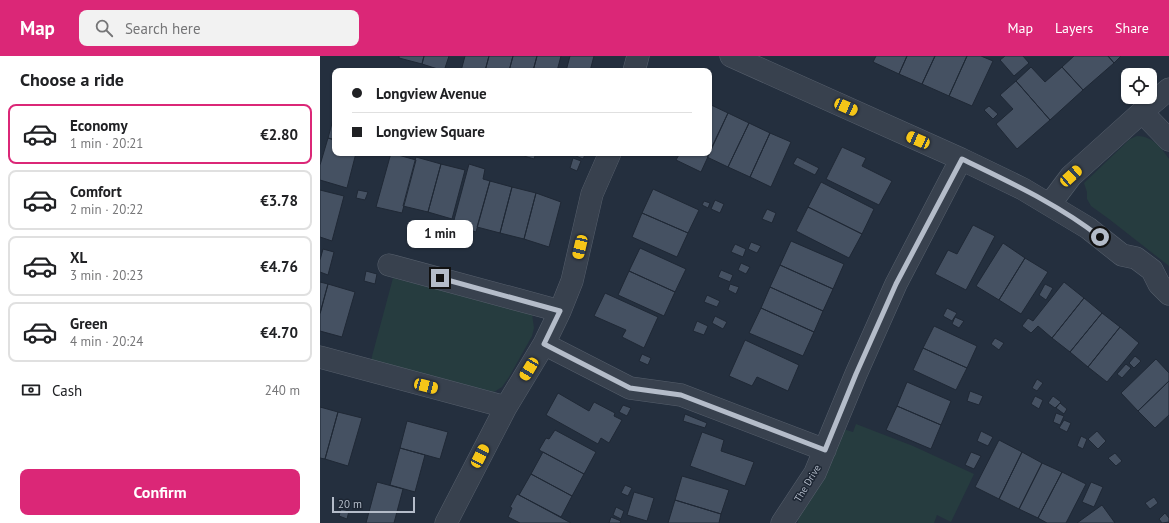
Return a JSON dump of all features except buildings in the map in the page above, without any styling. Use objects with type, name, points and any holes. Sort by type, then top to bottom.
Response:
[{"type":"street","points":[[635,68],[638,56]]},
{"type":"street","points":[[731,56],[962,159],[1022,188],[1088,228],[1122,255],[1136,258],[1152,270],[1159,284],[1169,294]]},
{"type":"street","points":[[1050,204],[1071,176],[1169,89]]},
{"type":"street","points":[[1142,112],[1169,140]]},
{"type":"street","points":[[446,523],[506,407],[544,344],[560,311],[572,281],[592,194],[609,156]]},
{"type":"street","name":"The Drive","points":[[782,523],[815,473],[856,374],[896,284],[962,159]]},
{"type":"street","points":[[389,265],[560,311]]},
{"type":"street","points":[[544,344],[630,388],[681,395],[825,450]]},
{"type":"street","points":[[320,358],[506,407]]},
{"type":"green space","points":[[1137,136],[1142,136],[1152,140],[1163,150],[1169,159],[1169,266],[1091,206],[1087,199],[1087,192],[1084,183],[1130,139]]},
{"type":"green space","points":[[393,278],[532,314],[534,328],[532,336],[502,387],[494,392],[371,360]]},
{"type":"green space","points":[[856,424],[913,446],[974,474],[951,522],[937,515],[934,523],[798,523],[798,516],[843,429],[853,432]]},
{"type":"route","points":[[440,278],[560,311],[544,344],[630,388],[681,395],[825,450],[837,418],[896,284],[962,159],[1022,188],[1050,204],[1100,237]]}]
